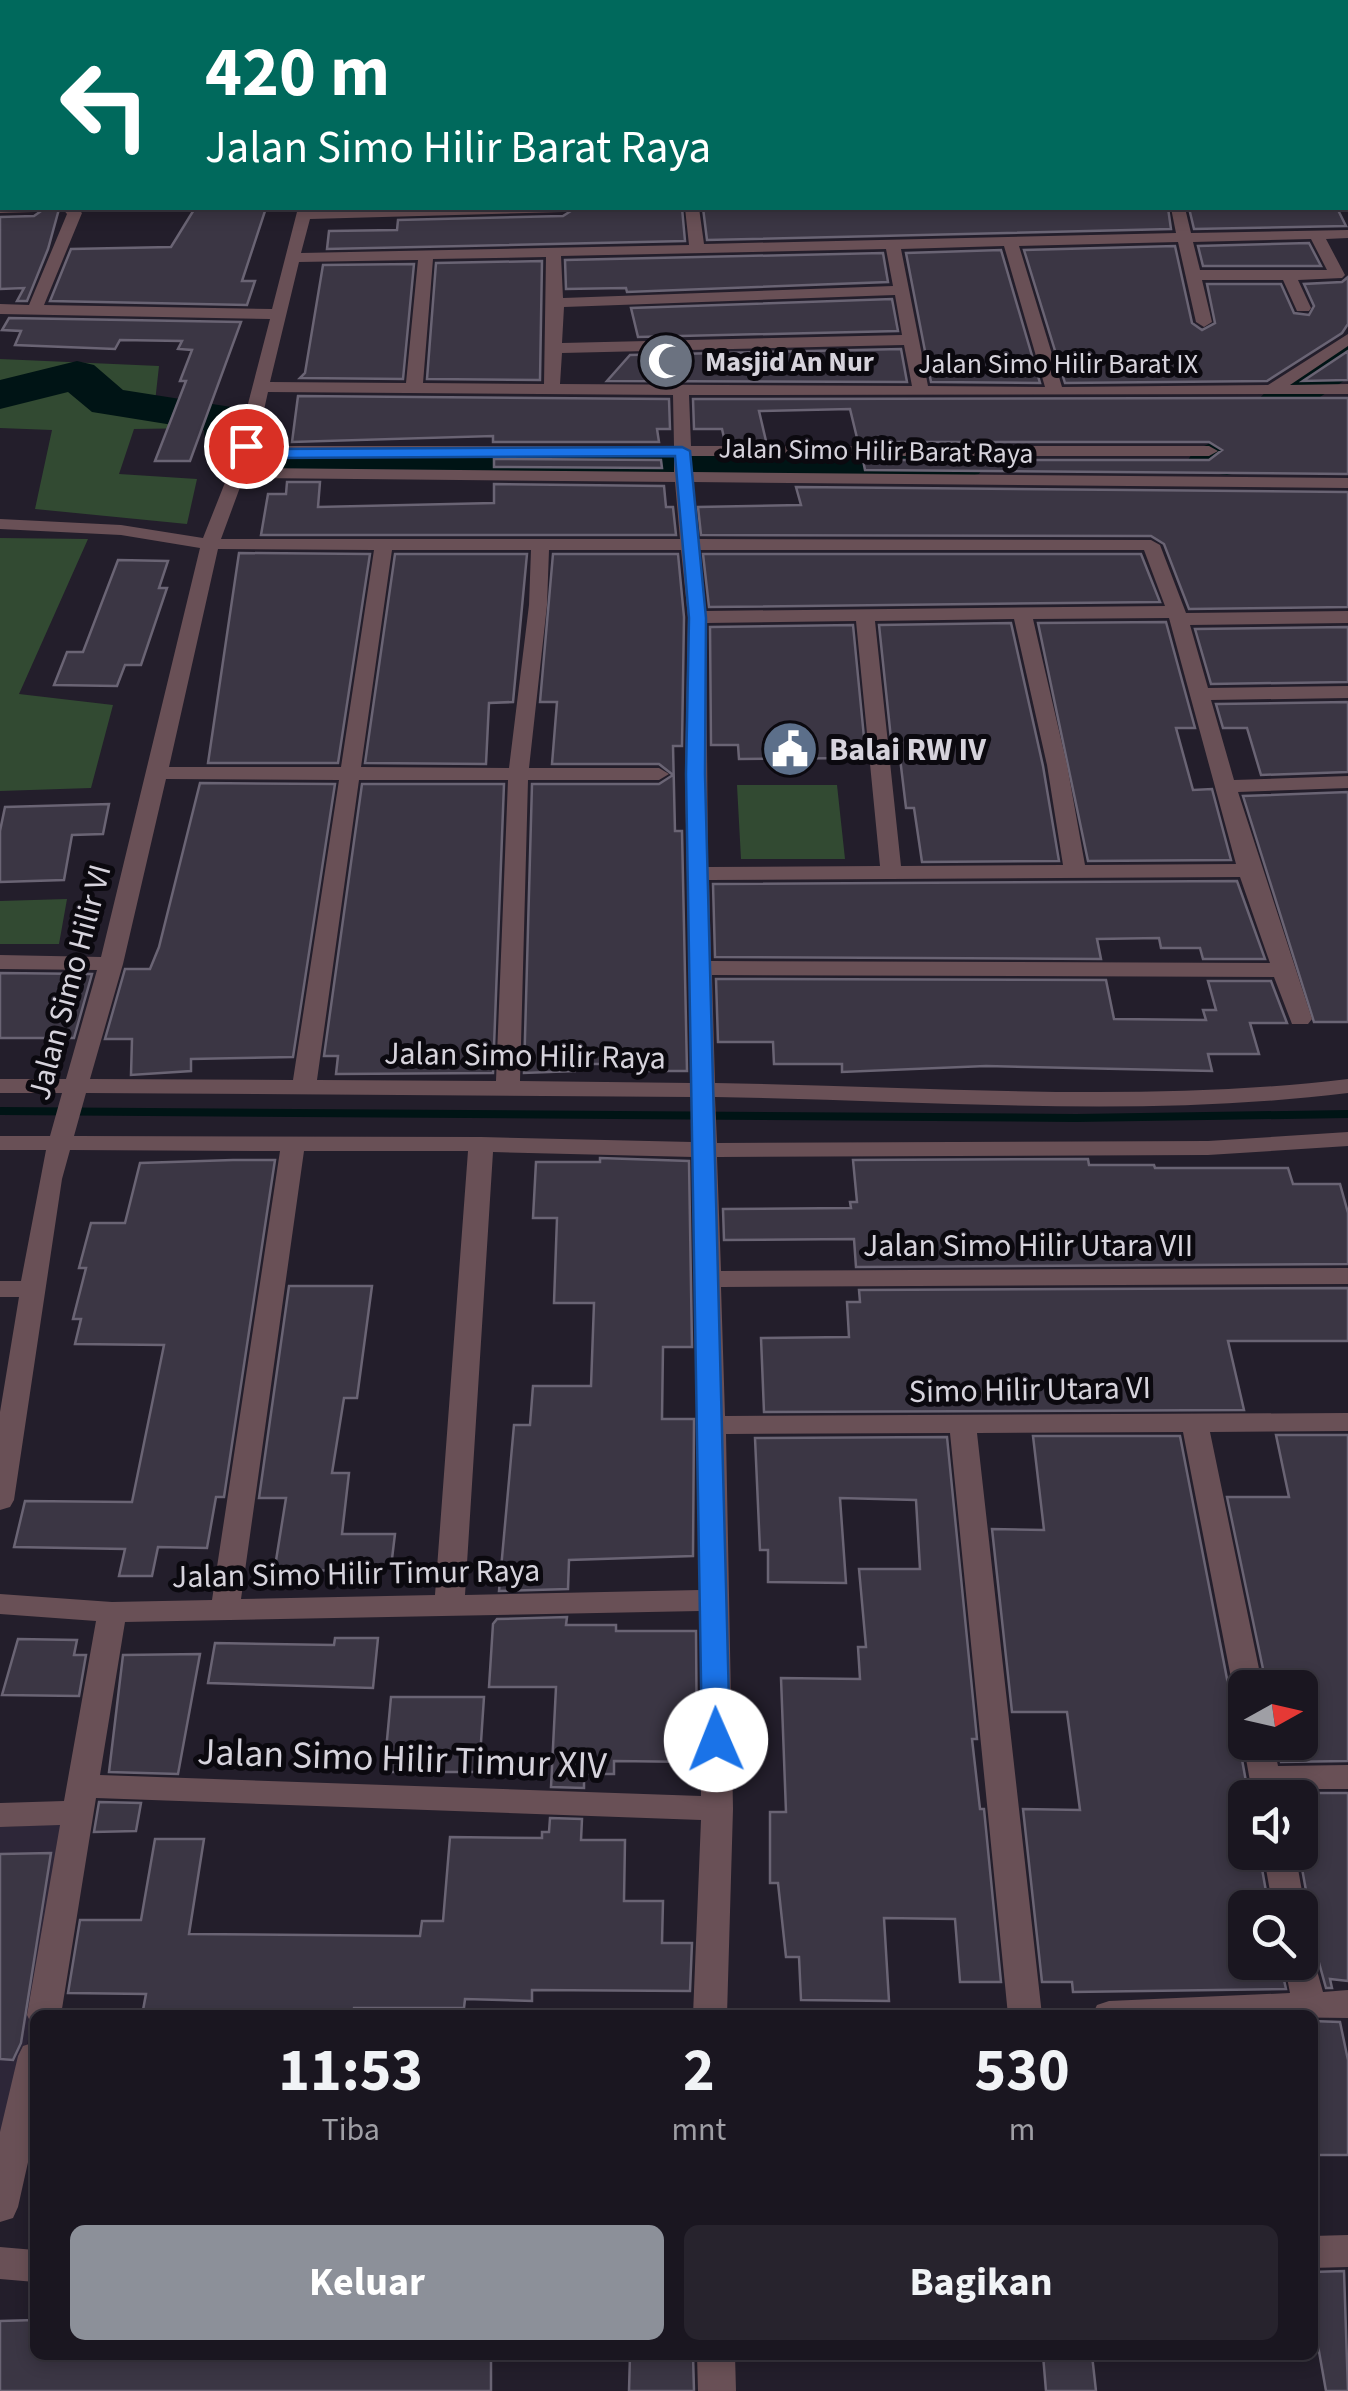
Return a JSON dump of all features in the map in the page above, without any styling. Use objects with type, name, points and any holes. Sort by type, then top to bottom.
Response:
[{"type":"street","points":[[34,311],[75,214],[71,210]]},
{"type":"street","points":[[262,386],[304,211],[391,210]]},
{"type":"street","points":[[692,210],[697,246]]},
{"type":"street","points":[[1178,210],[1204,322]]},
{"type":"street","points":[[1193,275],[1337,275],[1316,234]]},
{"type":"street","points":[[294,258],[1348,234]]},
{"type":"street","points":[[1221,235],[1236,276]]},
{"type":"street","points":[[1010,240],[1055,392]]},
{"type":"street","points":[[892,242],[920,391]]},
{"type":"street","points":[[552,388],[556,304],[553,251]]},
{"type":"street","points":[[414,388],[426,255]]},
{"type":"street","points":[[1290,277],[1303,308]]},
{"type":"street","points":[[556,304],[900,290]]},
{"type":"street","points":[[0,310],[280,314]]},
{"type":"street","points":[[1294,389],[1348,339]]},
{"type":"street","points":[[554,348],[910,340]]},
{"type":"street","name":"Jalan Simo Hilir Barat IX","points":[[262,386],[1055,392],[1348,389]]},
{"type":"street","name":"Jalan Simo Hilir Barat Raya","points":[[262,386],[246,446],[272,454],[1348,483]]},
{"type":"street","points":[[681,389],[683,463],[697,618],[700,968],[712,1424],[717,1810],[710,2010]]},
{"type":"street","name":"Jalan Simo Hilir Barat Raya","points":[[210,544],[234,478],[242,474],[1209,451]]},
{"type":"street","points":[[0,524],[122,530],[210,544],[1152,545],[1177,616],[1249,870],[1300,1019]]},
{"type":"street","points":[[304,1085],[353,774],[384,542]]},
{"type":"street","points":[[508,1088],[518,775],[538,605],[540,543]]},
{"type":"street","name":"Jalan Simo Hilir VI","points":[[0,1500],[6,1434],[30,1289],[63,1135],[112,964],[160,773],[210,544]]},
{"type":"street","points":[[697,618],[865,614],[1348,617]]},
{"type":"street","points":[[865,614],[891,872]]},
{"type":"street","points":[[1022,614],[1057,765],[1075,871]]},
{"type":"street","points":[[1200,694],[1348,692]]},
{"type":"street","points":[[160,773],[659,774]]},
{"type":"street","points":[[1226,786],[1348,782]]},
{"type":"street","points":[[699,874],[1249,870]]},
{"type":"street","points":[[0,962],[112,964]]},
{"type":"street","points":[[700,968],[1283,970]]},
{"type":"street","name":"Jalan Simo Hilir Raya","points":[[0,1086],[73,1094],[304,1085],[508,1088],[703,1120],[1208,1148],[1348,1138]]},
{"type":"street","name":"Jalan Simo Hilir Raya","points":[[0,1143],[63,1135],[293,1144],[480,1144],[703,1120],[1310,1092],[1348,1086]]},
{"type":"street","points":[[225,1610],[293,1144]]},
{"type":"street","points":[[449,1608],[480,1144]]},
{"type":"street","name":"Jalan Simo Hilir Utara VII","points":[[708,1279],[1348,1276]]},
{"type":"street","points":[[0,1289],[30,1289]]},
{"type":"street","points":[[1196,1422],[1244,1670]]},
{"type":"street","name":"Simo Hilir Utara VI","points":[[712,1424],[1348,1422]]},
{"type":"street","points":[[963,1426],[1024,2010]]},
{"type":"street","name":"Jalan Simo Hilir Timur Raya","points":[[0,1604],[112,1612],[714,1600]]},
{"type":"street","points":[[45,2010],[112,1612]]},
{"type":"street","points":[[1318,1781],[1348,1777]]},
{"type":"street","name":"Jalan Simo Hilir Timur XIV","points":[[0,1815],[82,1799],[717,1810]]},
{"type":"street","points":[[1304,1980],[1308,2002]]},
{"type":"street","points":[[1186,2010],[1308,2002],[1348,2004]]},
{"type":"street","points":[[0,2207],[30,2078]]},
{"type":"street","points":[[1318,2252],[1348,2252]]},
{"type":"street","points":[[0,2263],[30,2266]]},
{"type":"street","points":[[716,2360],[718,2391]]},
{"type":"shaded area","points":[[64,1824],[14,2124],[0,2140],[0,1827]]},
{"type":"green space","points":[[0,359],[159,366],[155,402],[207,405],[202,428],[134,429],[119,474],[197,479],[187,524],[35,509],[52,430],[0,428]]},
{"type":"green space","points":[[0,538],[88,539],[19,694],[113,705],[91,788],[0,791]]},
{"type":"green space","points":[[737,785],[837,785],[845,859],[741,859]]},
{"type":"green space","points":[[67,899],[59,944],[0,944],[0,901]]},
{"type":"building","points":[[43,210],[59,210],[27,301],[17,301],[24,288],[0,289],[0,217],[34,216]]},
{"type":"building","points":[[194,210],[265,210],[242,281],[255,281],[247,305],[50,301],[71,249],[171,247]]},
{"type":"building","points":[[572,210],[682,210],[685,241],[327,249],[329,231],[397,230],[398,220],[563,216]]},
{"type":"building","points":[[703,210],[1168,210],[1171,229],[707,240]]},
{"type":"building","points":[[1189,210],[1338,210],[1346,226],[1194,229]]},
{"type":"building","points":[[1309,243],[1321,266],[1203,266],[1198,246]]},
{"type":"building","points":[[1175,246],[1192,323],[1202,330],[1215,323],[1207,284],[1281,284],[1294,313],[1309,315],[1314,306],[1304,284],[1342,282],[1348,277],[1348,324],[1342,333],[1267,381],[1065,383],[1024,250]]},
{"type":"building","points":[[1001,250],[1040,383],[931,382],[906,253]]},
{"type":"building","points":[[883,253],[888,282],[627,292],[626,288],[566,289],[565,260]]},
{"type":"building","points":[[542,261],[540,380],[427,379],[436,263]]},
{"type":"building","points":[[414,264],[403,379],[300,378],[305,373],[323,265]]},
{"type":"building","points":[[892,299],[898,331],[638,337],[631,308]]},
{"type":"building","points":[[9,318],[241,322],[190,461],[155,461],[186,381],[180,381],[192,350],[178,349],[182,341],[120,340],[115,349],[15,345],[21,331],[2,330]]},
{"type":"building","points":[[901,349],[907,382],[607,381],[630,355]]},
{"type":"building","points":[[1348,351],[1348,380],[1303,381]]},
{"type":"building","points":[[298,396],[669,399],[670,429],[657,429],[659,442],[493,442],[493,436],[292,442]]},
{"type":"building","points":[[1348,398],[1348,474],[865,470],[863,460],[1209,460],[1222,450],[1209,442],[858,442],[850,409],[759,411],[766,441],[725,442],[722,429],[694,429],[693,399]]},
{"type":"building","points":[[494,459],[661,460],[662,468],[494,467]]},
{"type":"building","points":[[287,482],[320,482],[318,507],[494,503],[494,484],[664,486],[666,507],[673,507],[676,535],[261,535],[268,494],[286,494]]},
{"type":"building","points":[[796,487],[1348,492],[1348,607],[1189,609],[1164,544],[1151,536],[701,535],[698,507],[801,505]]},
{"type":"building","points":[[239,553],[370,554],[338,763],[208,763]]},
{"type":"building","points":[[395,554],[527,554],[513,702],[489,703],[486,764],[365,763]]},
{"type":"building","points":[[553,554],[678,554],[684,617],[682,746],[673,746],[675,831],[682,831],[687,1071],[648,1071],[648,1064],[576,1064],[575,1071],[524,1073],[532,784],[659,784],[673,775],[659,764],[552,764],[557,702],[540,702]]},
{"type":"building","points":[[703,554],[1141,554],[1160,602],[709,607]]},
{"type":"building","points":[[118,560],[168,561],[159,588],[167,588],[141,665],[125,665],[117,686],[54,685],[67,652],[83,652]]},
{"type":"building","points":[[1166,622],[1195,728],[1176,728],[1193,790],[1212,789],[1231,860],[1088,861],[1038,623]]},
{"type":"building","points":[[1011,623],[1043,766],[1059,861],[922,862],[914,808],[906,808],[900,758],[893,758],[879,625]]},
{"type":"building","points":[[853,625],[866,758],[739,759],[738,745],[711,745],[710,627]]},
{"type":"building","points":[[1348,627],[1348,682],[1211,684],[1195,629]]},
{"type":"building","points":[[1348,702],[1348,772],[1261,775],[1247,728],[1223,728],[1216,704]]},
{"type":"building","points":[[200,783],[335,784],[293,1057],[191,1059],[191,1071],[131,1075],[132,1039],[105,1039],[125,969],[150,969],[159,947]]},
{"type":"building","points":[[362,784],[504,784],[493,1073],[336,1074],[338,1056],[324,1056]]},
{"type":"building","points":[[1348,792],[1348,1022],[1314,1022],[1243,796]]},
{"type":"building","points":[[109,804],[103,834],[72,835],[64,880],[0,882],[0,831],[5,807]]},
{"type":"building","points":[[1237,881],[1265,959],[1203,959],[1200,948],[1161,948],[1159,938],[1097,939],[1101,959],[715,957],[713,884]]},
{"type":"building","points":[[0,973],[92,974],[74,1038],[0,1038]]},
{"type":"building","points":[[716,979],[1106,980],[1114,1019],[1206,1020],[1203,1010],[1216,1010],[1208,981],[1271,981],[1287,1023],[1250,1023],[1259,1054],[1208,1054],[1212,1071],[986,1066],[842,1072],[842,1064],[774,1064],[773,1042],[718,1042]]},
{"type":"building","points":[[600,1158],[689,1161],[692,1347],[663,1347],[662,1419],[694,1419],[693,1556],[569,1560],[568,1589],[499,1591],[514,1425],[530,1425],[533,1386],[591,1386],[594,1303],[554,1303],[557,1218],[533,1218],[536,1162],[600,1162]]},
{"type":"building","points":[[1088,1159],[1089,1165],[1155,1168],[1288,1168],[1293,1184],[1340,1184],[1348,1213],[1348,1264],[856,1267],[854,1239],[724,1240],[723,1209],[851,1208],[850,1202],[857,1202],[853,1160]]},
{"type":"building","points":[[275,1160],[224,1497],[216,1497],[207,1548],[158,1547],[152,1576],[119,1576],[125,1549],[14,1547],[25,1501],[132,1502],[164,1345],[75,1344],[81,1319],[73,1319],[86,1268],[79,1268],[91,1223],[125,1223],[140,1163]]},
{"type":"building","points":[[289,1286],[372,1286],[357,1398],[344,1398],[332,1473],[349,1473],[342,1534],[395,1534],[391,1567],[274,1573],[286,1498],[259,1498]]},
{"type":"building","points":[[1348,1288],[1348,1341],[1228,1341],[1244,1410],[764,1412],[761,1338],[849,1337],[847,1302],[860,1302],[859,1290]]},
{"type":"building","points":[[1276,1435],[1348,1435],[1348,1761],[1281,1762],[1318,1760],[1318,1670],[1263,1670],[1227,1497],[1289,1497]]},
{"type":"building","points":[[1033,1436],[1180,1436],[1228,1684],[1228,1760],[1242,1760],[1246,1780],[1228,1780],[1228,1870],[1262,1870],[1266,1890],[1228,1890],[1228,1980],[1284,1980],[1286,1989],[1073,1992],[1072,1982],[1042,1982],[1023,1809],[1080,1810],[1067,1712],[1012,1712],[992,1529],[1044,1530]]},
{"type":"building","points":[[947,1437],[977,1739],[972,1739],[980,1809],[984,1809],[1001,1982],[960,1982],[955,1919],[884,1918],[889,2001],[801,2000],[799,1957],[786,1957],[778,1883],[770,1883],[770,1812],[786,1812],[781,1678],[860,1679],[858,1647],[866,1647],[859,1569],[920,1569],[916,1500],[840,1498],[846,1583],[768,1582],[768,1550],[760,1550],[755,1438]]},
{"type":"building","points":[[567,1617],[566,1625],[616,1625],[616,1631],[696,1631],[697,1762],[614,1761],[614,1774],[584,1774],[584,1788],[551,1787],[556,1687],[489,1687],[493,1624],[497,1619]]},
{"type":"building","points":[[335,1638],[378,1638],[373,1688],[208,1683],[215,1643],[334,1645]]},
{"type":"building","points":[[18,1639],[77,1640],[74,1655],[86,1655],[79,1696],[2,1695]]},
{"type":"building","points":[[200,1654],[178,1774],[109,1772],[123,1655]]},
{"type":"building","points":[[391,1697],[484,1697],[479,1772],[384,1772]]},
{"type":"building","points":[[1318,1793],[1348,1793],[1348,1981],[1330,1979],[1332,1988],[1326,1988],[1318,1959],[1318,1890],[1306,1890],[1302,1870],[1318,1870]]},
{"type":"building","points":[[99,1802],[141,1803],[136,1831],[94,1832]]},
{"type":"building","points":[[550,1818],[582,1819],[581,1840],[625,1840],[624,1901],[663,1901],[662,1943],[692,1943],[690,1991],[532,1990],[532,2001],[465,1999],[464,2008],[354,2010],[143,2010],[146,1994],[68,1993],[80,1920],[141,1920],[155,1839],[204,1839],[189,1934],[420,1936],[422,1921],[443,1921],[450,1837],[542,1838],[542,1832],[549,1832]]},
{"type":"building","points":[[51,1853],[21,2043],[13,2060],[0,2059],[0,1854]]},
{"type":"building","points":[[1318,2021],[1340,2022],[1348,2060],[1348,2155],[1318,2155]]},
{"type":"building","points":[[1344,2271],[1348,2391],[1326,2391],[1318,2346],[1318,2272]]},
{"type":"building","points":[[30,2320],[30,2360],[491,2360],[491,2391],[0,2391],[0,2321]]},
{"type":"building","points":[[630,2360],[693,2360],[694,2391],[629,2391]]},
{"type":"building","points":[[1043,2360],[1093,2360],[1096,2391],[1046,2391]]},
{"type":"waterway","points":[[1213,460],[1227,460],[1287,398],[1348,357]]},
{"type":"waterway","points":[[0,395],[77,375],[109,402],[227,419],[232,461],[961,463]]},
{"type":"waterway","points":[[0,1111],[1076,1118],[1348,1114]]},
{"type":"place","name":"Masjid An Nur","points":[[666,361]]},
{"type":"place","name":"Balai RW IV","points":[[790,749]]},
{"type":"route","points":[[246,446],[272,454],[682,451],[697,618],[695,774],[716,1740]]}]
